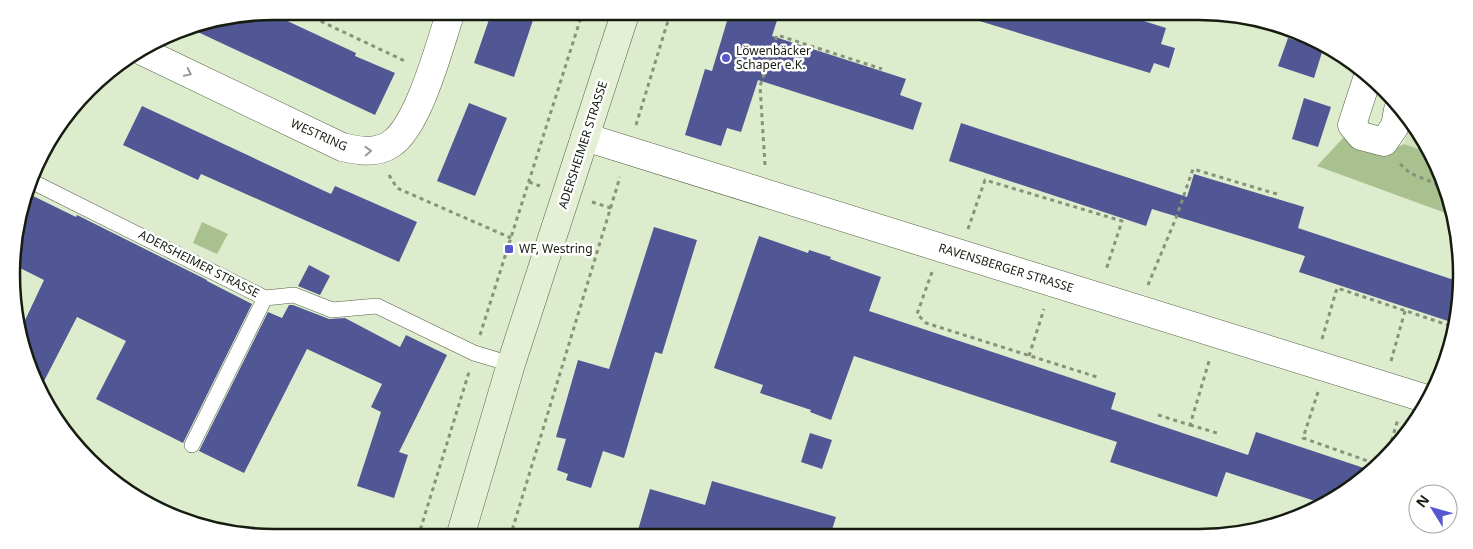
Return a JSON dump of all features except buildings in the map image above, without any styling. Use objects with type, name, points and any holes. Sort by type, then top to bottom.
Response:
[{"type":"main road","name":"ADERSHEIMER STRASSE","points":[[462,529],[511,364],[623,20]]},
{"type":"street","points":[[376,151],[391,144],[404,132],[417,110],[448,20]]},
{"type":"street","name":"WESTRING","points":[[148,54],[342,147],[357,151],[376,151]]},
{"type":"street","points":[[1367,84],[1352,125],[1361,136],[1384,142],[1395,126],[1397,116]]},
{"type":"street","name":"RAVENSBERGER STRASSE","points":[[586,137],[1406,392]]},
{"type":"lane","name":"ADERSHEIMER STRASSE","points":[[37,184],[265,298],[294,295],[332,310],[377,306],[474,353],[511,364]]},
{"type":"lane","points":[[192,445],[265,298]]},
{"type":"path","points":[[318,20],[430,72]]},
{"type":"path","points":[[420,529],[474,353],[580,20]]},
{"type":"path","points":[[512,529],[669,20]]},
{"type":"path","points":[[767,194],[760,86],[777,35],[882,69]]},
{"type":"path","points":[[1384,142],[1397,160],[1410,173],[1436,184]]},
{"type":"path","points":[[376,151],[397,188],[512,238]]},
{"type":"path","points":[[1138,309],[1176,218],[1193,169],[1280,195]]},
{"type":"path","points":[[1097,296],[1122,222],[985,180],[917,314],[926,323],[1097,377]]},
{"type":"path","points":[[1029,356],[1053,282]]},
{"type":"path","points":[[1370,462],[1303,438],[1321,366],[1337,288],[1448,325]]},
{"type":"path","points":[[1391,441],[1406,392],[1405,311]]},
{"type":"path","points":[[1190,424],[1217,334]]},
{"type":"path","points":[[1158,415],[1217,433]]},
{"type":"shaded area","points":[[1408,130],[1420,150],[1404,144]]},
{"type":"shaded area","points":[[1343,138],[1386,153],[1404,144],[1420,150],[1434,177],[1445,213],[1317,166]]},
{"type":"shaded area","points":[[202,222],[228,234],[217,254],[193,243]]},
{"type":"place","name":"Löwenbäcker Schaper e.K.","points":[[726,58]]},
{"type":"place","name":"WF, Westring","points":[[509,249]]}]
